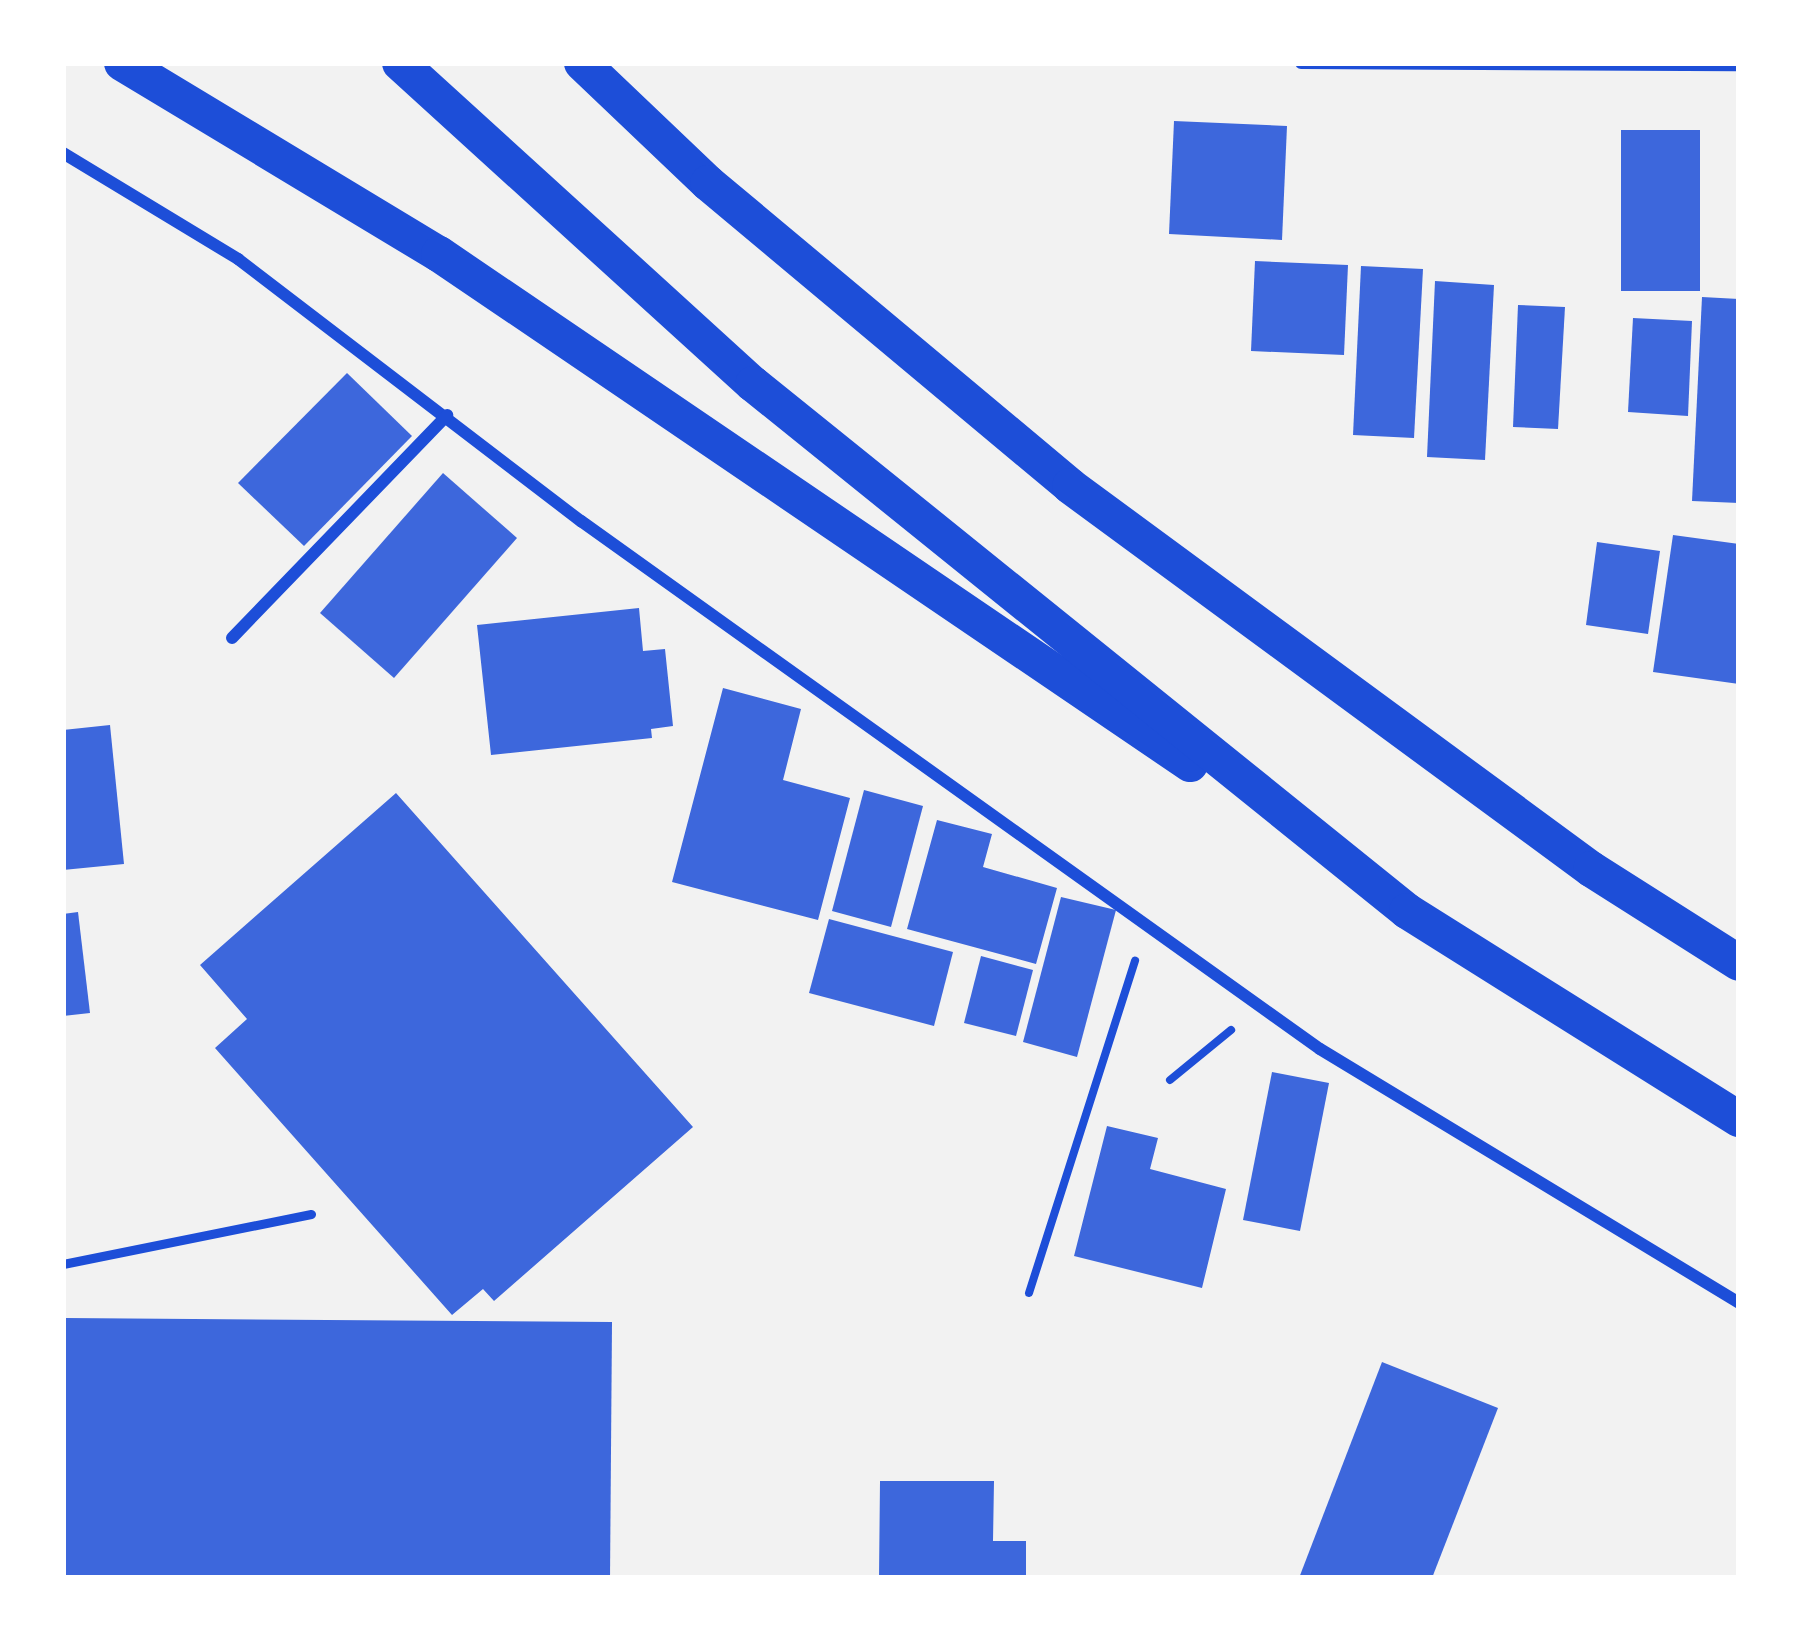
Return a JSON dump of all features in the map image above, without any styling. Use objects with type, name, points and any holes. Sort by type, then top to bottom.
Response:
[{"type":"highway","points":[[122,63],[439,254],[1407,911],[1739,1119]]},
{"type":"highway","points":[[400,63],[753,384],[1407,911]]},
{"type":"highway","points":[[581,63],[709,184],[1070,486],[1592,869],[1739,963]]},
{"type":"street","points":[[1301,63],[1739,64]]},
{"type":"street","points":[[63,153],[238,260],[581,521],[1259,1006],[1739,1304]]},
{"type":"street","points":[[232,638],[447,415]]},
{"type":"lane","points":[[63,1264],[311,1214]]},
{"type":"path","points":[[1029,1293],[1147,926]]},
{"type":"path","points":[[1170,1080],[1259,1006]]},
{"type":"building","points":[[1174,121],[1287,126],[1282,240],[1169,234]]},
{"type":"building","points":[[1621,130],[1700,130],[1700,291],[1621,291]]},
{"type":"building","points":[[1255,261],[1348,265],[1344,355],[1251,351]]},
{"type":"building","points":[[1361,266],[1423,269],[1414,438],[1353,435]]},
{"type":"building","points":[[1435,281],[1494,285],[1485,460],[1427,457]]},
{"type":"building","points":[[1702,297],[1739,299],[1739,503],[1692,501]]},
{"type":"building","points":[[1518,305],[1565,307],[1558,429],[1513,427]]},
{"type":"building","points":[[1633,318],[1692,321],[1688,416],[1628,412]]},
{"type":"building","points":[[347,373],[412,436],[304,546],[238,483]]},
{"type":"building","points":[[443,473],[517,538],[394,678],[320,613]]},
{"type":"building","points":[[1673,535],[1739,544],[1739,684],[1653,672]]},
{"type":"building","points":[[1597,542],[1660,551],[1648,634],[1586,625]]},
{"type":"building","points":[[639,608],[643,651],[665,649],[673,726],[651,729],[652,738],[491,755],[477,625]]},
{"type":"building","points":[[723,688],[801,709],[783,780],[850,798],[818,920],[672,882]]},
{"type":"building","points":[[110,725],[124,864],[63,870],[63,730]]},
{"type":"building","points":[[864,790],[923,806],[891,927],[832,911]]},
{"type":"building","points":[[396,793],[693,1127],[494,1301],[483,1289],[452,1315],[215,1048],[247,1019],[200,965]]},
{"type":"building","points":[[937,820],[992,834],[983,867],[1057,888],[1036,964],[907,929]]},
{"type":"building","points":[[1061,897],[1116,910],[1077,1057],[1023,1042]]},
{"type":"building","points":[[78,912],[90,1013],[63,1016],[63,914]]},
{"type":"building","points":[[829,919],[953,952],[934,1026],[809,993]]},
{"type":"building","points":[[981,956],[1033,970],[1016,1036],[964,1023]]},
{"type":"building","points":[[1272,1072],[1329,1083],[1300,1231],[1243,1220]]},
{"type":"building","points":[[1107,1126],[1158,1138],[1150,1169],[1226,1189],[1202,1288],[1074,1256]]},
{"type":"building","points":[[66,1318],[612,1322],[610,1578],[63,1578]]},
{"type":"building","points":[[1382,1362],[1498,1408],[1432,1578],[1299,1578]]},
{"type":"building","points":[[880,1481],[994,1481],[993,1541],[1026,1541],[1026,1578],[879,1578]]}]
